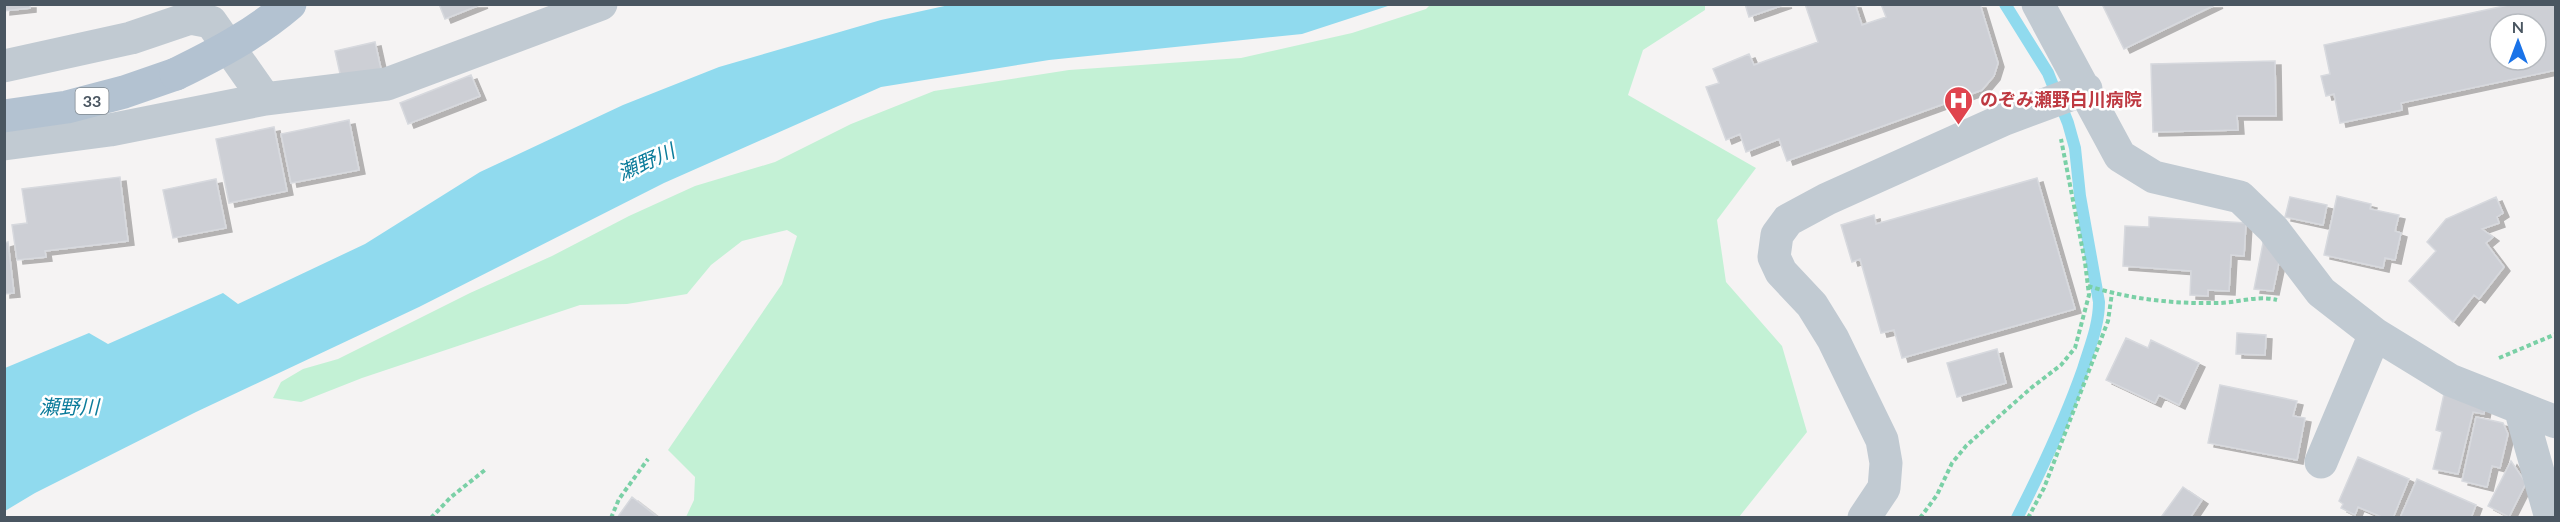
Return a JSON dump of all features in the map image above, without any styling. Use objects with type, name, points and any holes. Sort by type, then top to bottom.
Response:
[{"type":"main road","name":"33","points":[[4,116],[67,107],[124,92],[176,74],[222,52],[263,27],[290,4]]},
{"type":"street","points":[[4,144],[110,130],[265,99],[387,84],[601,4]]},
{"type":"street","points":[[2038,4],[2120,156],[2154,177],[2240,197],[2273,229],[2322,292],[2375,334],[2450,380],[2556,422]]},
{"type":"street","points":[[4,66],[130,38],[189,18],[211,22],[265,99]]},
{"type":"street","points":[[1864,518],[1884,488],[1886,463],[1882,440],[1851,373],[1823,322],[1812,305],[1781,272],[1774,257],[1777,235],[1788,220],[1827,199],[2005,119],[2085,89]]},
{"type":"street","points":[[2321,462],[2375,334]]},
{"type":"street","points":[[2520,408],[2551,518]]},
{"type":"path","points":[[1920,518],[1937,495],[1952,463],[1966,446],[2061,364],[2075,348],[2089,296],[2088,286],[2066,159],[2057,123],[2048,104]]},
{"type":"path","points":[[2088,286],[2147,300],[2219,303],[2267,297],[2284,302]]},
{"type":"path","points":[[2028,518],[2044,488],[2108,321],[2112,293]]},
{"type":"path","points":[[2462,385],[2499,358],[2556,334]]},
{"type":"path","points":[[611,518],[619,499],[648,459]]},
{"type":"path","points":[[431,518],[451,497],[485,470]]},
{"type":"green space","points":[[1705,4],[1705,10],[1643,50],[1628,95],[1756,168],[1717,220],[1726,282],[1782,346],[1807,432],[1739,517],[686,517],[694,500],[695,477],[668,450],[782,284],[797,236],[787,230],[742,241],[711,265],[687,294],[627,304],[580,305],[362,378],[301,402],[273,398],[281,382],[303,369],[338,359],[470,293],[552,256],[629,216],[695,186],[775,162],[851,124],[934,91],[1069,70],[1241,58],[1352,33],[1426,9],[1430,5]]},
{"type":"water","name":"瀬野川","points":[[949,5],[1391,5],[1302,34],[1049,60],[881,87],[664,183],[419,307],[196,412],[35,493],[5,511],[5,368],[89,333],[108,344],[223,293],[238,304],[365,244],[480,172],[623,105],[719,67],[881,20]]},
{"type":"building","points":[[4,4],[30,4],[30,8],[4,11]]},
{"type":"building","points":[[439,4],[482,4],[445,19]]},
{"type":"building","points":[[1745,4],[1786,4],[1749,17]]},
{"type":"building","points":[[1805,4],[1855,4],[1862,25],[1886,17],[1881,4],[1980,4],[1998,63],[1994,76],[1982,90],[1787,161],[1779,139],[1746,152],[1740,134],[1726,140],[1706,87],[1719,83],[1713,69],[1749,54],[1754,65],[1818,42]]},
{"type":"building","points":[[2102,4],[2217,4],[2124,49]]},
{"type":"building","points":[[2513,4],[2556,4],[2556,70],[2548,72],[2548,12],[2488,12],[2488,72],[2547,72],[2401,103],[2402,110],[2340,123],[2334,94],[2326,96],[2321,76],[2330,74],[2324,45]]},
{"type":"building","points":[[375,42],[381,69],[341,78],[335,51]]},
{"type":"building","points":[[2275,61],[2276,116],[2237,116],[2238,130],[2153,132],[2151,64]]},
{"type":"building","points":[[471,75],[480,96],[408,124],[400,103]]},
{"type":"building","points":[[349,120],[359,170],[291,183],[281,134]]},
{"type":"building","points":[[274,127],[287,191],[229,203],[216,139]]},
{"type":"building","points":[[120,177],[128,241],[45,251],[46,257],[17,260],[12,225],[27,223],[22,189]]},
{"type":"building","points":[[2037,178],[2075,309],[1902,358],[1894,330],[1881,333],[1860,259],[1852,262],[1841,225],[1874,215],[1876,224]]},
{"type":"building","points":[[216,179],[226,228],[173,238],[163,190]]},
{"type":"building","points":[[2337,196],[2371,204],[2370,209],[2399,215],[2395,231],[2401,233],[2395,260],[2385,258],[2383,268],[2324,255]]},
{"type":"building","points":[[2290,197],[2327,205],[2323,225],[2285,217]]},
{"type":"building","points":[[2496,197],[2503,213],[2497,217],[2499,223],[2482,229],[2493,237],[2486,243],[2504,267],[2479,299],[2474,295],[2453,322],[2409,281],[2436,251],[2427,242],[2446,219]]},
{"type":"building","points":[[2149,217],[2246,223],[2244,256],[2231,255],[2229,291],[2208,290],[2208,296],[2190,295],[2191,271],[2123,266],[2125,226],[2149,227]]},
{"type":"building","points":[[2264,238],[2281,253],[2273,291],[2254,289]]},
{"type":"building","points":[[8,242],[14,293],[4,294],[4,243]]},
{"type":"building","points":[[2237,333],[2266,335],[2265,355],[2236,354]]},
{"type":"building","points":[[2126,338],[2148,348],[2151,340],[2199,363],[2179,405],[2159,395],[2155,403],[2106,380]]},
{"type":"building","points":[[1997,349],[2006,383],[1957,397],[1947,363]]},
{"type":"building","points":[[2220,385],[2297,401],[2293,416],[2305,418],[2297,460],[2208,443]]},
{"type":"building","points":[[2444,394],[2486,403],[2484,414],[2473,412],[2458,474],[2433,469],[2442,432],[2436,430]]},
{"type":"building","points":[[2476,417],[2503,423],[2508,434],[2500,468],[2492,466],[2487,487],[2462,481]]},
{"type":"building","points":[[2358,457],[2409,479],[2393,518],[2384,518],[2358,507],[2355,515],[2341,508],[2343,504],[2339,501]]},
{"type":"building","points":[[2511,461],[2526,483],[2509,517],[2488,506]]},
{"type":"building","points":[[2417,479],[2476,505],[2471,518],[2400,518]]},
{"type":"building","points":[[2183,487],[2202,500],[2190,518],[2164,518],[2162,516]]},
{"type":"building","points":[[632,497],[659,518],[617,518]]},
{"type":"waterway","points":[[2005,4],[2048,73],[2068,123],[2075,148],[2080,196],[2099,302],[2094,336],[2076,388],[2053,444],[2017,518]]},
{"type":"place","name":"のぞみ瀬野白川病院","points":[[1959,126]]}]
